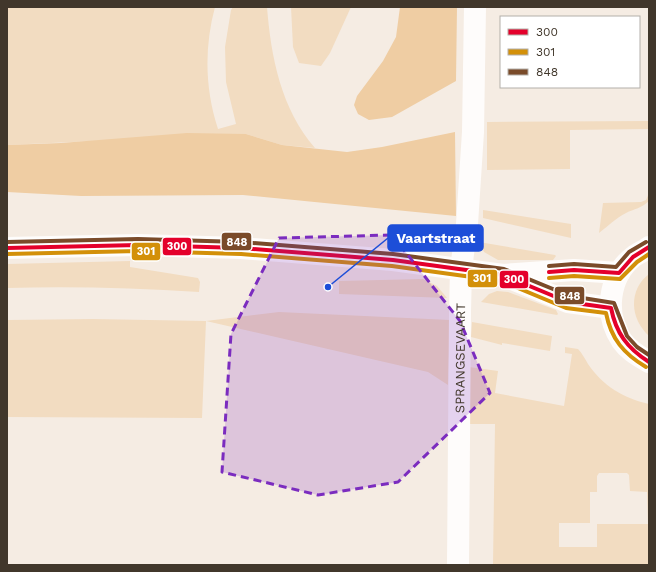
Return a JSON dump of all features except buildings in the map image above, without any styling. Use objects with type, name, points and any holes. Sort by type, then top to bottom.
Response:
[{"type":"street","name":"SPRANGSEVAART","points":[[458,565],[461,269],[467,224],[473,132],[474,7]]},
{"type":"street","points":[[7,248],[138,244],[241,248],[393,260],[503,275],[574,270],[619,273]]},
{"type":"street","points":[[649,248],[633,257],[619,273],[612,290],[611,308],[614,326],[623,342],[636,354],[649,362]]},
{"type":"street","points":[[503,275],[568,302],[611,308]]},
{"type":"highlighted area","points":[[392,235],[460,321],[490,393],[398,482],[318,495],[222,472],[231,334],[279,238]]},
{"type":"shaded area","points":[[7,7],[215,7],[209,38],[208,84],[210,99],[218,129],[236,124],[226,82],[225,47],[231,10],[233,7],[267,7],[271,45],[280,82],[294,117],[303,133],[315,148],[282,145],[246,134],[7,145]]},
{"type":"shaded area","points":[[291,7],[351,7],[330,53],[321,66],[299,63],[293,47]]},
{"type":"shaded area","points":[[400,7],[457,7],[456,81],[392,117],[369,120],[358,114],[354,105],[357,96],[383,61],[396,37]]},
{"type":"shaded area","points":[[649,121],[649,129],[570,130],[570,169],[487,170],[487,122]]},
{"type":"shaded area","points":[[455,132],[456,216],[243,195],[81,196],[7,192],[7,145],[61,143],[187,133],[246,134],[282,145],[347,152],[382,147]]},
{"type":"shaded area","points":[[649,193],[649,201],[641,207],[622,215],[599,233],[603,203],[641,202],[646,200]]},
{"type":"shaded area","points":[[483,210],[571,224],[571,238],[483,218]]},
{"type":"shaded area","points":[[479,242],[556,256],[553,260],[498,260],[484,252]]},
{"type":"shaded area","points":[[130,261],[130,267],[198,278],[200,282],[199,292],[151,289],[55,287],[7,288],[7,264]]},
{"type":"shaded area","points":[[649,274],[649,336],[638,321],[634,305],[637,288]]},
{"type":"shaded area","points":[[423,279],[437,286],[447,298],[339,294],[339,281]]},
{"type":"shaded area","points":[[497,291],[508,292],[556,310],[558,314],[481,302],[489,294]]},
{"type":"shaded area","points":[[279,312],[450,320],[448,385],[428,372],[206,321]]},
{"type":"shaded area","points":[[93,319],[206,321],[202,418],[7,417],[7,320]]},
{"type":"shaded area","points":[[472,322],[552,336],[550,351],[502,343],[502,345],[471,337]]},
{"type":"shaded area","points":[[565,347],[578,349],[594,372],[607,385],[622,395],[649,404],[649,565],[493,565],[495,424],[466,424],[469,367],[498,371],[495,393],[564,406],[572,354],[565,353]],"holes":[[[599,473],[627,473],[629,475],[630,491],[647,492],[648,524],[597,524],[597,547],[559,547],[559,523],[590,523],[590,492],[597,492],[597,476]]]},
{"type":"transit line","name":"848","points":[[7,242],[138,239],[241,242],[393,254],[504,269],[570,296],[614,303],[627,336],[637,347],[649,355]]},
{"type":"transit line","name":"848","points":[[549,266],[574,264],[616,267],[629,252],[646,242]]},
{"type":"transit line","name":"300","points":[[7,248],[138,245],[241,248],[393,260],[503,275],[568,302],[611,308],[619,332],[634,351],[649,362]]},
{"type":"transit line","name":"300","points":[[549,272],[574,270],[619,273],[633,257],[649,247]]},
{"type":"transit line","name":"301","points":[[7,254],[138,251],[241,254],[392,266],[501,281],[566,308],[606,313],[611,331],[620,345],[631,357],[646,367]]},
{"type":"transit line","name":"301","points":[[549,278],[574,276],[620,279],[637,262],[649,254]]},
{"type":"place","name":"Vaartstraat","points":[[328,287]]}]
